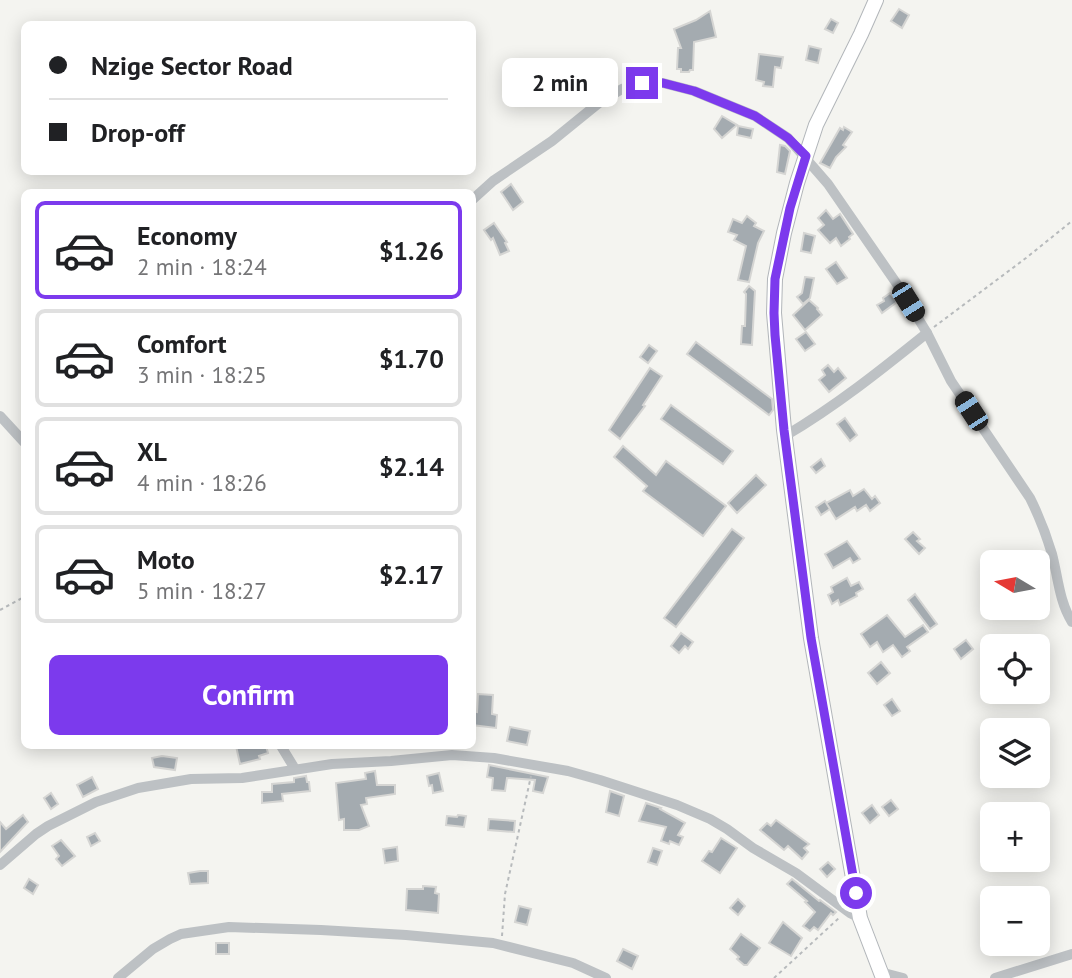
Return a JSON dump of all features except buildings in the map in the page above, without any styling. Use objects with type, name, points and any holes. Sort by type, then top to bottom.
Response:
[{"type":"main road","points":[[876,0],[816,125],[797,183],[775,279],[774,313],[785,436],[811,638],[853,915],[882,975]]},
{"type":"street","points":[[476,197],[493,181],[552,141],[600,102],[622,89],[642,83],[663,83],[694,91],[755,116],[788,138],[828,184],[899,288],[927,333],[951,382],[1012,470],[1039,515],[1052,553],[1063,604],[1072,622]]},
{"type":"street","points":[[785,436],[849,395],[927,333]]},
{"type":"street","points":[[0,416],[21,439]]},
{"type":"street","points":[[283,749],[295,769]]},
{"type":"street","points":[[0,865],[48,827],[96,802],[149,786],[191,779],[242,778],[332,764],[452,755],[494,758],[568,771],[677,805],[710,819],[796,873],[853,915]]},
{"type":"street","points":[[118,978],[153,949],[170,939],[181,934],[229,927],[406,934],[501,945],[573,963],[606,978]]},
{"type":"street","points":[[995,978],[1072,954]]},
{"type":"street","points":[[882,975],[903,978]]},
{"type":"path","points":[[927,333],[1072,221]]},
{"type":"path","points":[[0,610],[21,599]]},
{"type":"path","points":[[501,945],[505,894],[533,765]]},
{"type":"path","points":[[774,978],[853,915]]},
{"type":"route","points":[[642,83],[663,83],[694,91],[755,116],[788,138],[806,156],[790,208],[775,279],[775,335],[784,430],[811,638],[856,893]]}]
